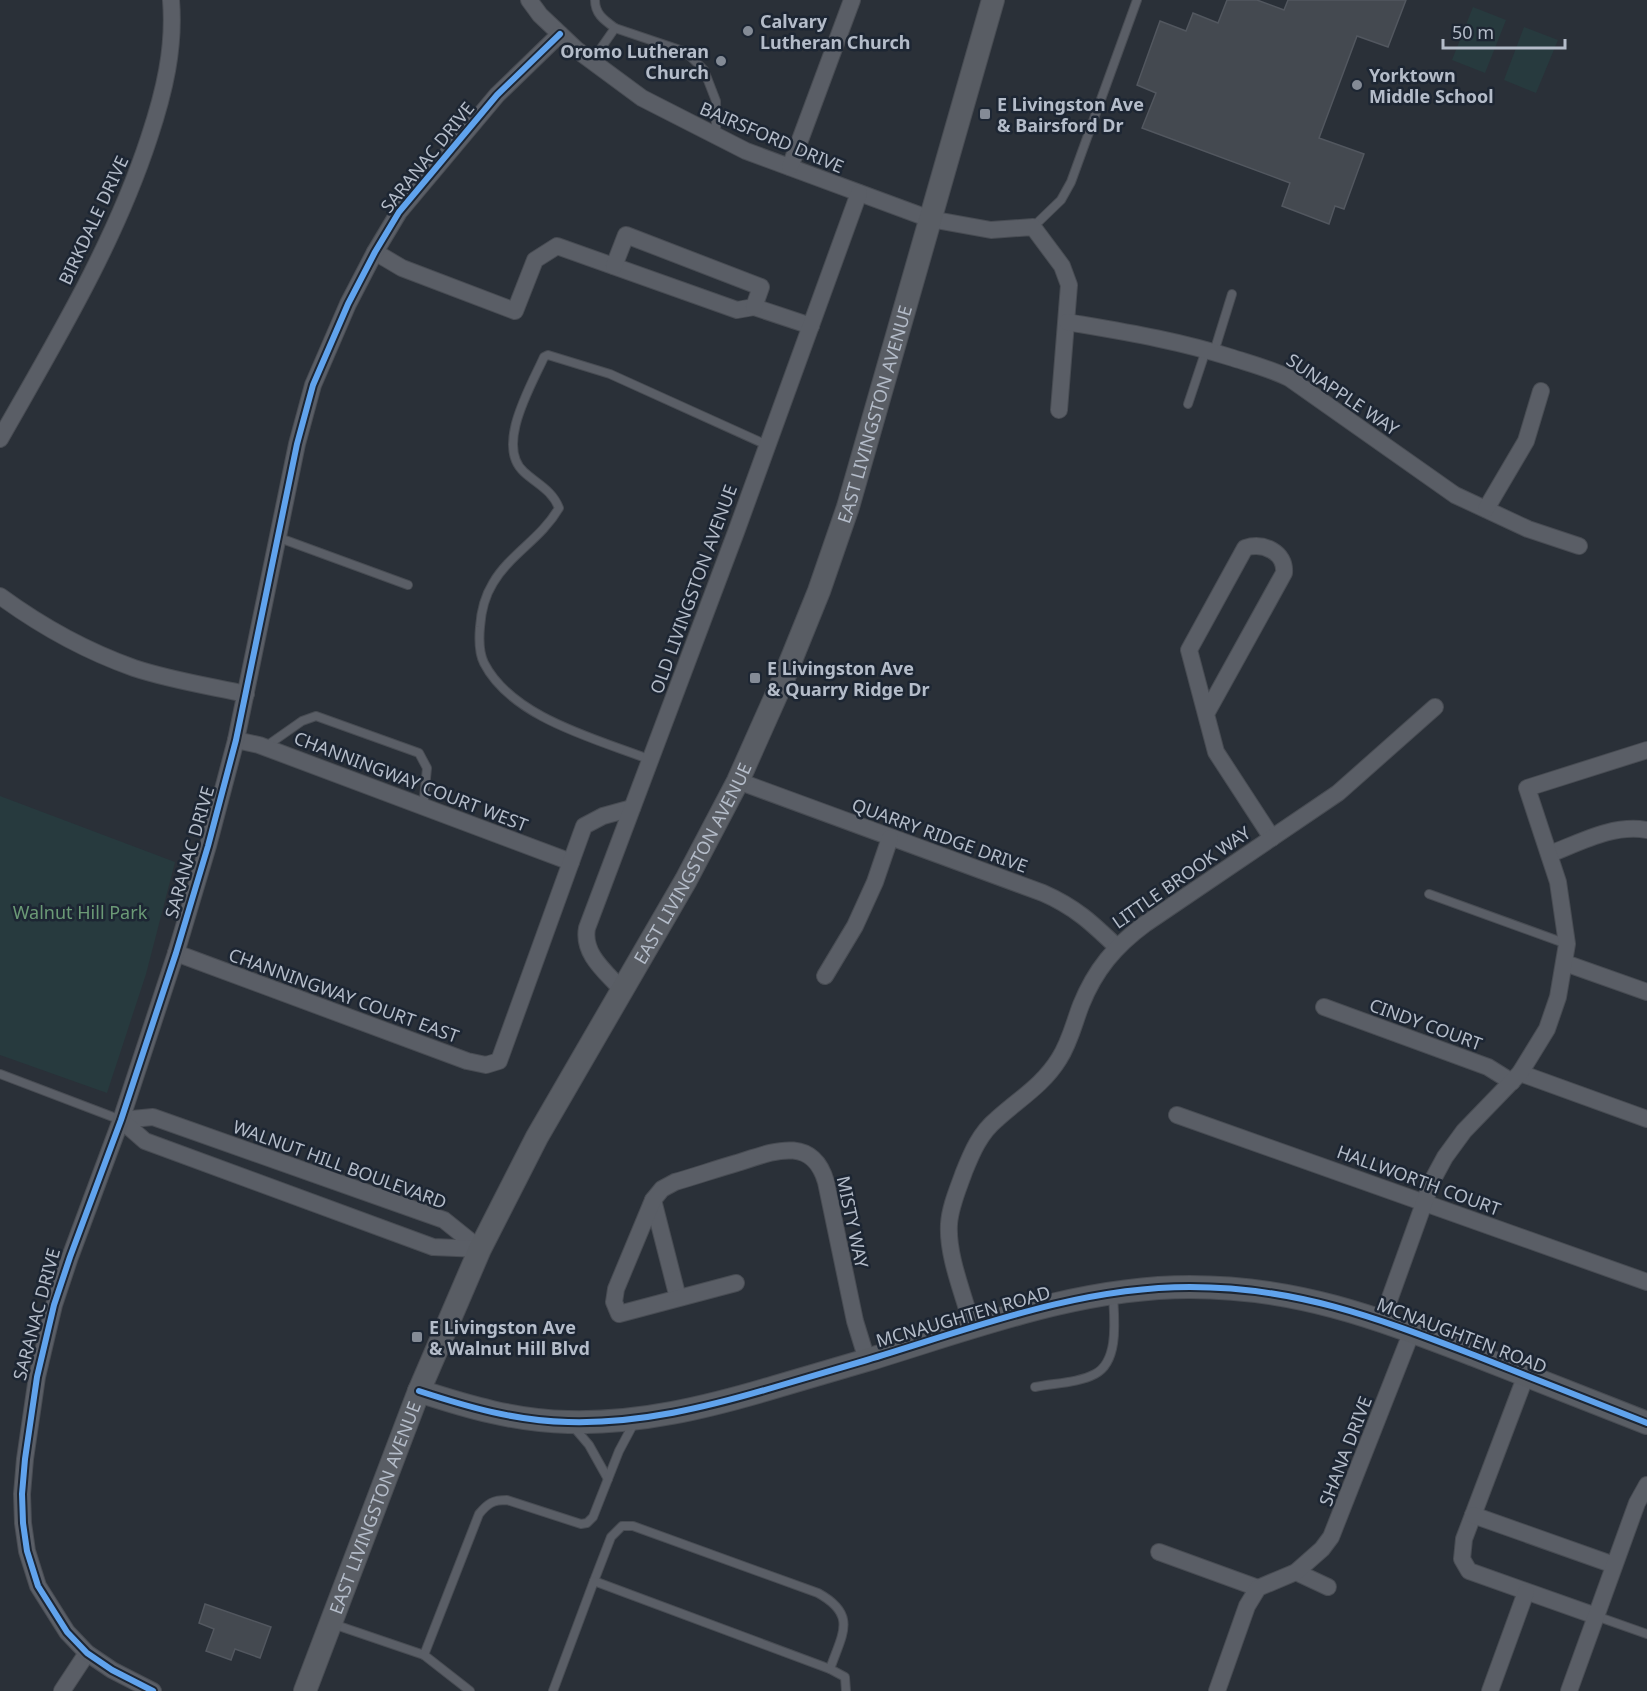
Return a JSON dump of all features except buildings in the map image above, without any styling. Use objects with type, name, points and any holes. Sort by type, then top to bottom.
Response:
[{"type":"main road","name":"EAST LIVINGSTON AVENUE","points":[[304,1691],[419,1391],[480,1249],[532,1146],[686,880],[738,781],[787,670],[819,591],[848,507],[993,0]]},
{"type":"main road","name":"MCNAUGHTEN ROAD","points":[[419,1391],[472,1409],[507,1416],[569,1422],[668,1415],[754,1393],[1037,1308],[1113,1294],[1188,1287],[1246,1289],[1322,1302],[1412,1331],[1647,1423]]},
{"type":"street","name":"BIRKDALE DRIVE","points":[[0,439],[93,272],[142,162],[158,111],[170,59],[171,0]]},
{"type":"street","name":"BAIRSFORD DRIVE","points":[[529,0],[540,15],[560,34],[642,98],[716,137],[930,219],[991,230],[1033,227]]},
{"type":"street","points":[[790,167],[852,0]]},
{"type":"street","name":"SARANAC DRIVE","points":[[153,1691],[111,1670],[87,1653],[67,1632],[38,1586],[27,1551],[22,1494],[25,1459],[37,1377],[54,1305],[120,1120],[176,953],[208,846],[236,740],[297,444],[313,385],[348,304],[399,212],[497,94],[560,34]]},
{"type":"street","name":"OLD LIVINGSTON AVENUE","points":[[622,990],[590,952],[586,936],[859,193]]},
{"type":"street","points":[[1033,227],[1062,266],[1069,285],[1059,410]]},
{"type":"street","points":[[614,266],[626,235],[762,287],[754,307]]},
{"type":"street","points":[[375,252],[402,267],[515,311],[535,260],[557,246],[737,310],[754,307],[811,326]]},
{"type":"street","name":"SUNAPPLE WAY","points":[[1067,322],[1155,336],[1271,369],[1289,378],[1455,495],[1528,528],[1579,546]]},
{"type":"street","points":[[1486,509],[1526,441],[1541,391]]},
{"type":"street","name":"LITTLE BROOK WAY","points":[[1206,714],[1284,573],[1285,566],[1281,558],[1274,551],[1263,546],[1254,545],[1245,548],[1189,650],[1216,752],[1272,838]]},
{"type":"street","points":[[0,596],[44,625],[106,657],[136,669],[246,694]]},
{"type":"street","name":"LITTLE BROOK WAY","points":[[972,1326],[950,1241],[949,1224],[971,1154],[983,1132],[1031,1092],[1059,1059],[1090,985],[1117,947],[1145,924],[1338,793],[1435,707]]},
{"type":"street","name":"CHANNINGWAY COURT WEST","points":[[236,740],[265,747],[571,862]]},
{"type":"street","points":[[1382,1320],[1432,1181],[1458,1140],[1483,1109],[1516,1078],[1547,1029],[1558,997],[1567,944],[1558,882],[1527,788],[1647,750]]},
{"type":"street","name":"QUARRY RIDGE DRIVE","points":[[738,781],[1065,903],[1087,918],[1117,947]]},
{"type":"street","points":[[571,862],[585,826],[603,816],[632,808]]},
{"type":"street","points":[[1550,854],[1607,832],[1626,828],[1647,830]]},
{"type":"street","points":[[825,976],[855,926],[875,882],[890,838]]},
{"type":"street","name":"CHANNINGWAY COURT EAST","points":[[176,953],[467,1061],[486,1065],[499,1061],[571,862]]},
{"type":"street","points":[[1565,963],[1647,992]]},
{"type":"street","name":"CINDY COURT","points":[[1324,1007],[1516,1078],[1647,1119]]},
{"type":"street","name":"HALLWORTH COURT","points":[[1177,1115],[1647,1282]]},
{"type":"street","name":"WALNUT HILL BOULEVARD","points":[[120,1120],[153,1117],[444,1220],[480,1249]]},
{"type":"street","name":"WALNUT HILL BOULEVARD","points":[[120,1120],[146,1141],[433,1247],[480,1249]]},
{"type":"street","name":"MISTY WAY","points":[[736,1283],[619,1314],[614,1302],[616,1289],[653,1200],[662,1189],[675,1182],[776,1151],[798,1151],[808,1155],[823,1172],[826,1182],[855,1322],[867,1360]]},
{"type":"street","points":[[653,1200],[678,1298]]},
{"type":"street","name":"SHANA DRIVE","points":[[1258,1588],[1296,1572],[1322,1549],[1337,1526],[1412,1331]]},
{"type":"street","points":[[1526,1375],[1464,1539],[1462,1559],[1469,1571],[1596,1616]]},
{"type":"street","points":[[1569,1691],[1636,1503],[1647,1485]]},
{"type":"street","points":[[1473,1515],[1614,1565]]},
{"type":"street","points":[[1159,1552],[1258,1588],[1247,1606],[1217,1691]]},
{"type":"street","points":[[1296,1572],[1328,1587]]},
{"type":"street","points":[[1490,1691],[1526,1592]]},
{"type":"street","points":[[62,1691],[87,1653]]},
{"type":"lane","points":[[595,0],[601,18],[615,28],[686,52],[704,70],[716,101],[716,137]]},
{"type":"lane","points":[[1033,227],[1061,200],[1071,182],[1137,0]]},
{"type":"lane","points":[[592,61],[615,28]]},
{"type":"lane","points":[[1188,404],[1232,294]]},
{"type":"lane","points":[[651,760],[567,728],[531,710],[499,685],[483,661],[479,637],[482,610],[492,584],[508,564],[551,522],[559,508],[555,499],[541,484],[524,472],[514,460],[513,428],[544,357],[548,355],[609,374],[767,445]]},
{"type":"lane","points":[[277,537],[408,585]]},
{"type":"lane","points":[[265,747],[302,721],[316,716],[419,753],[427,768],[423,808]]},
{"type":"lane","points":[[1429,894],[1567,944]]},
{"type":"lane","name":"WALNUT HILL BOULEVARD","points":[[0,1074],[120,1120]]},
{"type":"lane","points":[[1035,1387],[1098,1373],[1113,1349],[1113,1294]]},
{"type":"lane","points":[[424,1655],[479,1514],[487,1503],[507,1500],[581,1524],[587,1523],[593,1517],[636,1419]]},
{"type":"lane","points":[[569,1422],[589,1445],[608,1479]]},
{"type":"lane","points":[[553,1691],[610,1537],[622,1526],[633,1526],[818,1593],[834,1601],[842,1614],[844,1626],[830,1669]]},
{"type":"lane","points":[[594,1581],[830,1669],[845,1677],[846,1691]]},
{"type":"lane","points":[[1596,1616],[1647,1635]]},
{"type":"lane","points":[[330,1623],[424,1655],[470,1691]]},
{"type":"green space","points":[[1473,7],[1506,20],[1485,73],[1452,60]]},
{"type":"green space","points":[[1524,27],[1558,40],[1536,93],[1504,80]]},
{"type":"green space","name":"Walnut Hill Park","points":[[0,796],[175,862],[146,974],[107,1093],[0,1055]]},
{"type":"cycle path","points":[[153,1691],[112,1670],[87,1653],[67,1632],[38,1586],[27,1551],[22,1494],[25,1459],[37,1377],[54,1305],[121,1120],[176,953],[208,846],[236,740],[297,444],[313,385],[348,304],[399,212],[497,95],[560,34]]},
{"type":"cycle path","points":[[419,1391],[474,1408],[530,1419],[595,1422],[647,1417],[750,1394],[986,1323],[1067,1302],[1148,1289],[1229,1288],[1301,1299],[1370,1317],[1647,1423]]},
{"type":"place","name":"Calvary Lutheran Church","points":[[748,31]]},
{"type":"place","name":"Oromo Lutheran Church","points":[[721,61]]},
{"type":"place","name":"Yorktown Middle School","points":[[1357,85]]},
{"type":"place","name":"E Livingston Ave & Bairsford Dr","points":[[985,114]]},
{"type":"place","name":"E Livingston Ave & Quarry Ridge Dr","points":[[755,678]]},
{"type":"place","name":"E Livingston Ave & Walnut Hill Blvd","points":[[417,1337]]}]
